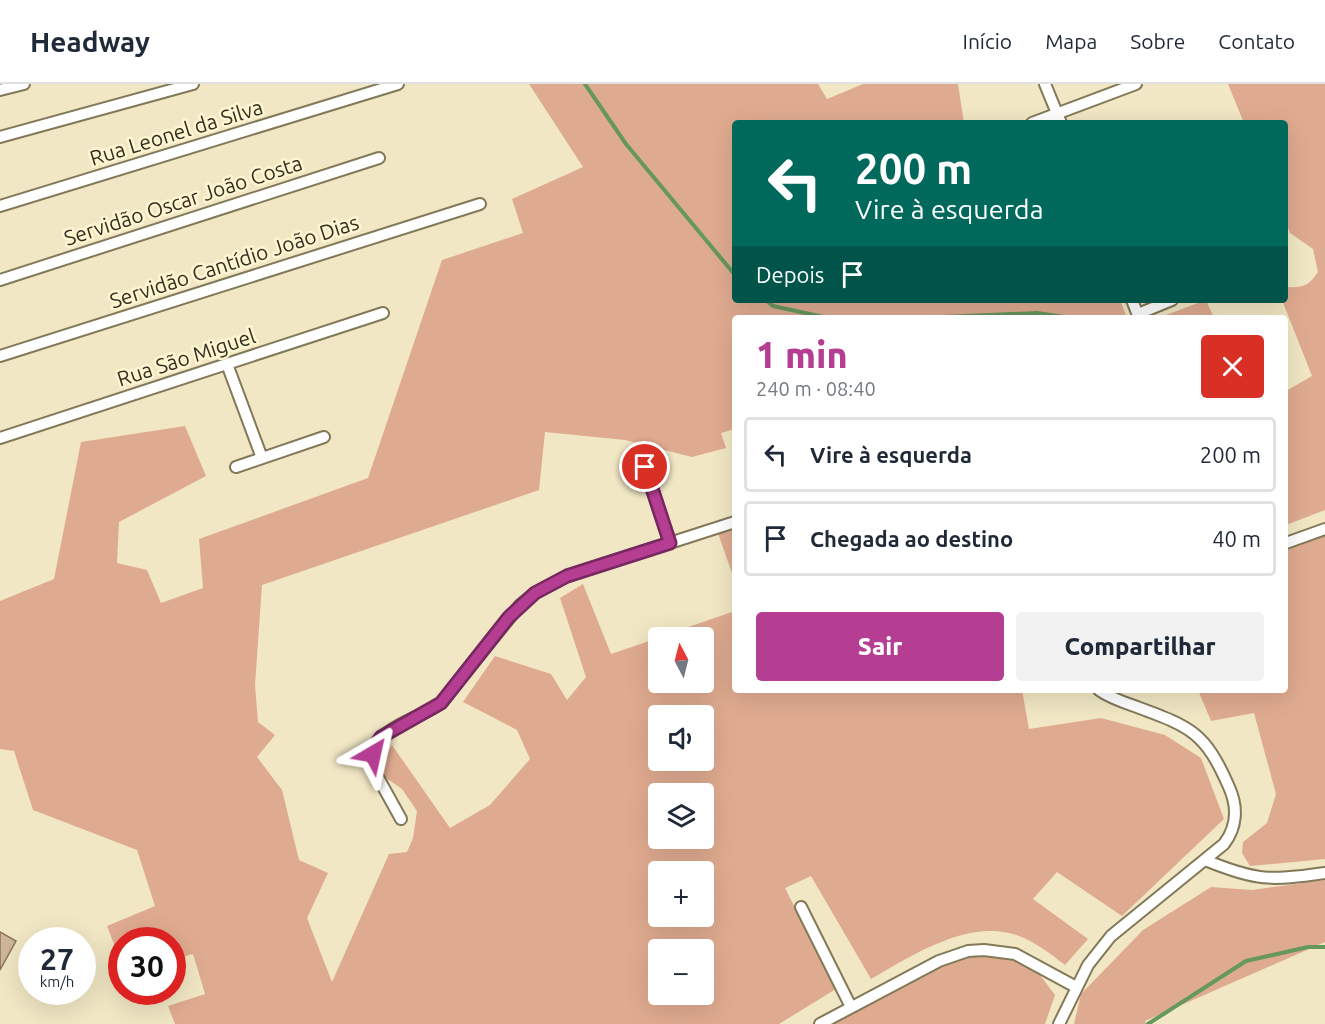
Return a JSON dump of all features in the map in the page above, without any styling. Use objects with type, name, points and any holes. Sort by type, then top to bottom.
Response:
[{"type":"street","points":[[0,90],[24,84]]},
{"type":"street","points":[[0,137],[193,84]]},
{"type":"street","name":"Rua Leonel da Silva","points":[[0,206],[398,84]]},
{"type":"street","points":[[1045,84],[1059,118],[1136,84]]},
{"type":"street","name":"Servidão Oscar João Costa","points":[[0,280],[379,158]]},
{"type":"street","name":"Servidão Cantídio João Dias","points":[[0,356],[480,204]]},
{"type":"street","points":[[1140,315],[1166,303]]},
{"type":"street","name":"Rua São Miguel","points":[[0,438],[383,313]]},
{"type":"street","points":[[227,364],[262,458]]},
{"type":"street","points":[[236,467],[324,437]]},
{"type":"street","points":[[645,467],[670,543]]},
{"type":"street","points":[[402,819],[375,772],[373,754],[376,744],[381,737],[441,703],[509,617],[535,593],[567,576],[732,523]]},
{"type":"street","points":[[1288,542],[1325,529]]},
{"type":"street","points":[[1059,1024],[1076,987],[1097,951],[1111,936],[1205,860],[1229,837],[1234,828],[1235,818],[1230,790],[1213,754],[1195,732],[1182,723],[1120,701],[1105,693]]},
{"type":"street","points":[[1205,860],[1252,877],[1271,879],[1325,873]]},
{"type":"street","points":[[801,907],[851,1007]]},
{"type":"street","points":[[820,1024],[939,961],[968,951],[984,950],[1015,954],[1076,987]]},
{"type":"shaded area","points":[[529,84],[818,84],[827,99],[863,84],[958,84],[964,120],[732,120],[732,303],[1121,303],[1126,315],[732,315],[732,430],[721,433],[726,448],[692,457],[625,440],[545,432],[539,490],[262,585],[255,685],[258,722],[275,735],[257,757],[282,790],[299,860],[328,873],[307,918],[332,982],[389,854],[407,852],[413,838],[417,811],[402,789],[376,771],[392,745],[450,828],[490,805],[530,759],[517,730],[463,702],[495,656],[551,674],[567,700],[586,677],[560,598],[583,584],[611,654],[648,641],[648,693],[714,693],[714,627],[688,627],[732,612],[732,693],[1023,693],[1029,729],[1101,718],[1165,735],[1201,758],[1224,819],[1122,916],[1057,872],[1033,899],[1088,939],[1065,965],[1025,938],[1009,933],[973,932],[919,952],[871,979],[811,876],[785,888],[836,989],[779,1024],[175,1024],[168,1006],[186,1005],[186,1000],[205,994],[193,954],[186,956],[186,927],[108,929],[107,926],[155,906],[137,850],[33,810],[14,751],[0,749],[0,601],[54,579],[81,442],[185,426],[206,476],[119,522],[117,563],[147,570],[161,603],[203,588],[199,539],[368,478],[442,260],[523,233],[512,199],[583,167]]},
{"type":"shaded area","points":[[1228,84],[1325,84],[1325,510],[1288,524],[1288,390],[1312,376],[1283,303],[1288,303],[1288,287],[1305,285],[1318,272],[1313,249],[1290,233],[1288,228],[1288,120],[1243,120]]},
{"type":"shaded area","points":[[1198,303],[1207,303],[1213,315],[1166,315]]},
{"type":"shaded area","points":[[732,529],[732,573],[718,533]]},
{"type":"shaded area","points":[[1325,535],[1325,859],[1250,866],[1242,853],[1243,842],[1267,823],[1276,794],[1254,713],[1211,721],[1199,693],[1288,693],[1288,547]]},
{"type":"shaded area","points":[[1325,880],[1325,942],[1145,1021],[1146,1024],[1074,1024],[1081,994],[1143,930],[1211,887],[1252,890]]},
{"type":"shaded area","points":[[1003,954],[1034,967],[1055,995],[1045,1024],[830,1024],[943,965],[969,955]]},
{"type":"building","points":[[0,932],[16,941],[0,970]]},
{"type":"waterway","points":[[585,84],[626,144],[732,271]]},
{"type":"waterway","points":[[770,303],[773,306],[814,315]]},
{"type":"waterway","points":[[990,315],[1037,313],[1051,315]]},
{"type":"waterway","points":[[1148,1024],[1246,961],[1308,947],[1325,947]]},
{"type":"route","points":[[373,754],[381,737],[441,703],[509,617],[535,593],[567,576],[670,543],[645,467]]}]
